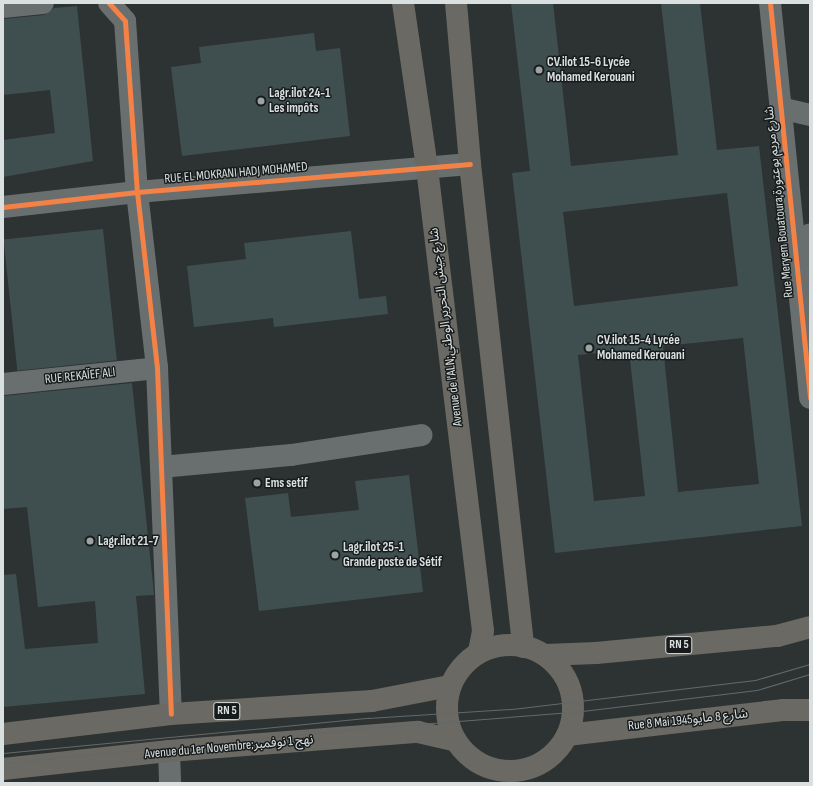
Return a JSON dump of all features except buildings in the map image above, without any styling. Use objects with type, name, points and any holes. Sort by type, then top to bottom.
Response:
[{"type":"main road","name":"Avenue de l'ALN;شارع جيش التحرير الوطني","points":[[403,3],[427,168],[483,631],[480,652]]},
{"type":"main road","points":[[456,3],[470,164],[523,647]]},
{"type":"main road","name":"RN 5","points":[[546,655],[596,653],[777,636],[810,627]]},
{"type":"main road","points":[[501,645],[523,647],[546,655],[562,671],[572,691],[574,712],[567,735],[539,772],[528,769],[491,775],[468,757],[454,740],[446,713],[450,686],[461,667],[480,652],[501,645]]},
{"type":"main road","name":"RN 5","points":[[3,734],[171,714],[372,701],[450,686]]},
{"type":"main road","name":"Rue 8 Mai شارع 8 مايو1945","points":[[567,735],[768,712],[810,710]]},
{"type":"main road","name":"Avenue du 1er Novembre;نهج 1 نوفمبر","points":[[3,768],[169,751],[418,732],[454,740]]},
{"type":"street","points":[[3,8],[43,3]]},
{"type":"street","points":[[108,3],[125,21],[137,192],[157,368],[171,714]]},
{"type":"street","name":"Rue Meryem Bouatoura;شارع مريم بوعتورة","points":[[770,3],[780,108],[805,297],[810,398]]},
{"type":"street","points":[[780,108],[810,115]]},
{"type":"street","name":"RUE EL MOKRANI HADJ MOHAMED","points":[[3,207],[137,192],[470,164]]},
{"type":"street","points":[[805,297],[810,234]]},
{"type":"street","name":"RUE REKAÏEF ALI","points":[[3,384],[157,368]]},
{"type":"street","points":[[161,467],[291,456],[421,434]]},
{"type":"street","points":[[169,751],[170,783]]},
{"type":"tram line","points":[[3,753],[368,718],[512,709],[755,680],[810,664]]},
{"type":"tram line","points":[[3,763],[369,728],[574,712],[757,690],[810,674]]},
{"type":"cycle path","points":[[109,3],[125,21],[137,192],[157,368],[171,714]]},
{"type":"cycle path","points":[[770,3],[810,398]]},
{"type":"cycle path","points":[[3,207],[137,192],[470,164]]},
{"type":"place","name":"CV.ilot 15-6 Lycée Mohamed Kerouani","points":[[539,70]]},
{"type":"place","name":"Lagr.ilot 24-1 Les impôts","points":[[261,101]]},
{"type":"place","name":"CV.ilot 15-4 Lycée Mohamed Kerouani","points":[[589,348]]},
{"type":"place","name":"Ems setif","points":[[257,483]]},
{"type":"place","name":"Lagr.ilot 21-7","points":[[90,541]]},
{"type":"place","name":"Lagr.ilot 25-1 Grande poste de Sétif","points":[[335,555]]}]
